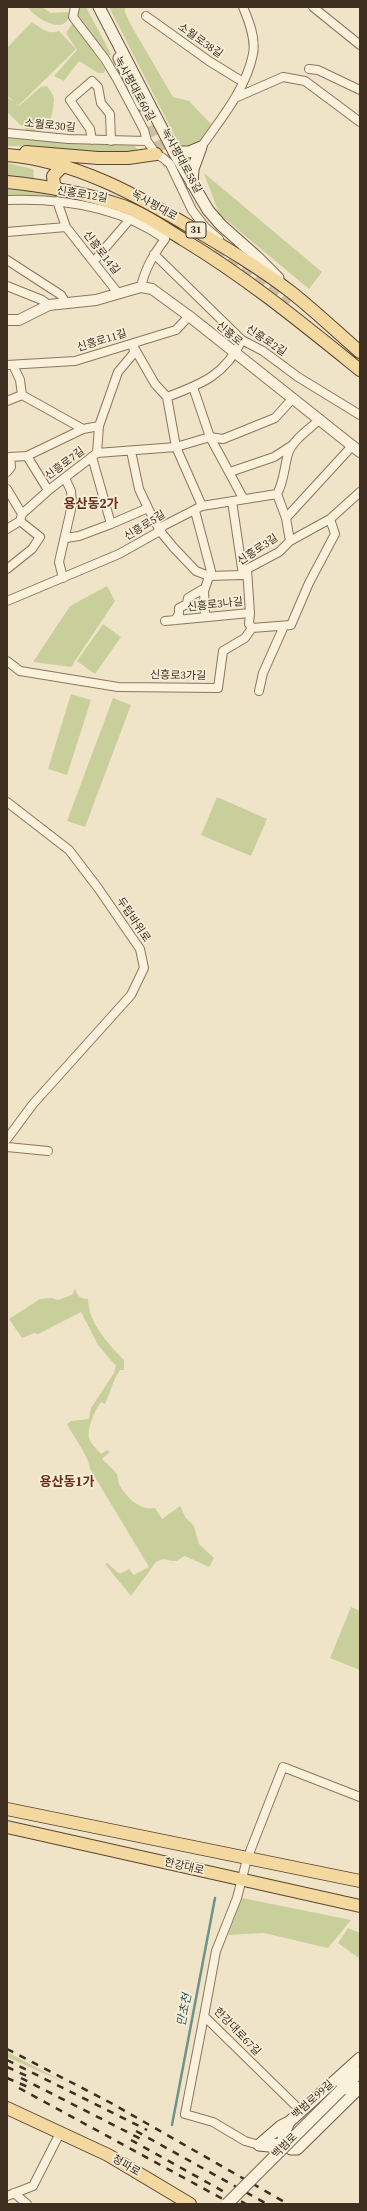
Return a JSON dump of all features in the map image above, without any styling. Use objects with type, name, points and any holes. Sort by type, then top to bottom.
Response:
[{"type":"main road","name":"녹사평대로58길","points":[[97,8],[125,73],[152,125]]},
{"type":"main road","name":"녹사평대로58길","points":[[97,8],[174,152],[208,210],[221,225],[256,256],[292,293]]},
{"type":"main road","points":[[174,152],[189,152],[201,147]]},
{"type":"main road","points":[[192,184],[195,158],[201,147]]},
{"type":"main road","points":[[12,155],[26,151],[98,158],[128,158],[156,154]]},
{"type":"main road","name":"녹사평대로","points":[[12,155],[63,166],[95,176],[118,186],[236,254],[292,293],[360,352]]},
{"type":"main road","points":[[58,189],[54,185],[53,176],[63,166]]},
{"type":"main road","name":"녹사평대로","points":[[7,182],[58,189],[123,206],[146,216],[227,266],[360,369]]},
{"type":"main road","points":[[288,305],[360,369]]},
{"type":"main road","name":"한강대로","points":[[7,1809],[360,1881]]},
{"type":"main road","name":"한강대로","points":[[7,1827],[360,1906]]},
{"type":"main road","name":"백범로99길","points":[[360,2058],[289,2122],[283,2136],[284,2142],[288,2148],[297,2148],[360,2087]]},
{"type":"main road","name":"백범로","points":[[233,2204],[343,2092],[360,2072]]},
{"type":"main road","name":"백범로","points":[[227,2204],[360,2077]]},
{"type":"main road","points":[[305,2107],[309,2116],[317,2123],[323,2124]]},
{"type":"main road","name":"청파로","points":[[7,2108],[108,2155],[185,2202]]},
{"type":"main road","points":[[260,2145],[281,2126],[289,2122]]},
{"type":"main road","points":[[260,2145],[269,2146],[284,2142]]},
{"type":"street","name":"녹사평대로60길","points":[[75,7],[73,17],[113,72],[130,101],[147,141],[156,154],[170,164],[192,210],[205,227],[236,254]]},
{"type":"street","points":[[201,147],[236,98],[254,54],[251,27],[243,7]]},
{"type":"street","points":[[313,7],[360,45]]},
{"type":"street","name":"소월로38길","points":[[146,16],[209,61],[243,82]]},
{"type":"street","points":[[309,69],[318,70],[360,90]]},
{"type":"street","points":[[125,73],[125,79],[148,129],[147,141]]},
{"type":"street","points":[[236,98],[283,78],[305,82],[360,122]]},
{"type":"street","name":"소월로30길","points":[[92,140],[90,129],[70,100],[92,81],[98,87],[101,103],[110,114],[110,141]]},
{"type":"street","name":"소월로30길","points":[[7,133],[92,140],[147,141]]},
{"type":"street","name":"신흥로12길","points":[[7,200],[57,201],[109,210],[131,218],[149,228],[165,239],[154,254],[144,274],[141,287]]},
{"type":"street","name":"신흥로14길","points":[[57,201],[66,227],[118,293]]},
{"type":"street","points":[[94,261],[131,218]]},
{"type":"street","points":[[7,232],[66,227]]},
{"type":"street","name":"신흥로2길","points":[[154,254],[242,340],[263,351],[298,377],[360,415]]},
{"type":"street","points":[[7,260],[61,295],[66,303]]},
{"type":"street","points":[[7,286],[42,300],[49,305]]},
{"type":"street","points":[[7,320],[19,320],[49,305],[96,300],[141,287]]},
{"type":"street","name":"신흥로","points":[[141,287],[158,292],[356,449]]},
{"type":"street","name":"신흥로11길","points":[[10,365],[76,361],[176,330],[189,316]]},
{"type":"street","points":[[167,397],[194,387],[212,378],[235,354],[242,340]]},
{"type":"street","points":[[132,344],[155,384],[167,397],[176,447],[199,509],[211,571],[205,588],[205,617]]},
{"type":"street","points":[[111,524],[95,456],[99,426],[118,372],[134,353],[132,344]]},
{"type":"street","name":"신흥로11길","points":[[10,365],[20,380],[22,395]]},
{"type":"street","points":[[194,387],[210,437],[243,498]]},
{"type":"street","points":[[7,401],[22,395],[82,429]]},
{"type":"street","name":"신흥로7길","points":[[7,529],[48,490],[95,456],[176,447],[210,437],[223,439],[275,418],[293,398]]},
{"type":"street","points":[[230,472],[274,457],[293,445],[320,419]]},
{"type":"street","points":[[7,472],[11,467],[8,456],[27,456],[82,429],[99,426]]},
{"type":"street","points":[[290,541],[286,518],[276,494],[283,479],[288,453],[293,445]]},
{"type":"street","points":[[286,518],[356,449]]},
{"type":"street","points":[[131,452],[139,489],[160,531],[196,571],[209,576]]},
{"type":"street","points":[[27,456],[48,490]]},
{"type":"street","points":[[63,578],[59,562],[66,538],[72,505],[71,491],[65,478]]},
{"type":"street","points":[[7,489],[21,517],[40,537],[32,549],[7,569]]},
{"type":"street","name":"신흥로3길","points":[[209,576],[245,572],[279,552],[290,541],[330,519],[360,492]]},
{"type":"street","name":"신흥로5길","points":[[7,601],[119,554],[160,531],[163,526],[199,509],[232,500],[276,494]]},
{"type":"street","name":"신흥로3나길","points":[[165,620],[250,613],[245,572],[232,500]]},
{"type":"street","points":[[66,538],[79,536],[148,508]]},
{"type":"street","points":[[250,613],[249,624],[252,628],[274,625],[291,625],[309,583],[335,534],[330,519]]},
{"type":"street","points":[[175,620],[179,614],[179,608],[187,604],[188,598],[205,588]]},
{"type":"street","points":[[259,691],[263,673],[284,626]]},
{"type":"street","name":"신흥로3가길","points":[[7,661],[20,671],[118,687],[218,688],[223,651],[245,638],[252,628]]},
{"type":"street","name":"두텁바위로","points":[[7,802],[69,850],[98,888],[140,949],[144,968],[131,995],[10,1128],[7,1139]]},
{"type":"street","points":[[7,1147],[48,1150]]},
{"type":"street","name":"한강대로67길","points":[[305,2107],[204,2016],[216,1951],[237,1898],[247,1859],[283,1767],[360,1797]]},
{"type":"street","points":[[204,2016],[185,2114],[213,2122],[245,2141],[260,2145]]},
{"type":"street","points":[[11,2194],[33,2186],[60,2133]]},
{"type":"street","points":[[11,2194],[27,2204]]},
{"type":"green space","points":[[28,7],[42,7],[51,13],[70,13],[68,20],[63,24],[50,24],[37,16]]},
{"type":"green space","points":[[72,7],[89,7],[87,9],[111,54],[109,56],[106,56],[88,34]]},
{"type":"green space","points":[[109,7],[125,7],[125,12],[131,25],[173,97],[189,101],[211,124],[207,130],[208,133],[199,144],[184,149],[179,144]]},
{"type":"green space","points":[[32,22],[42,29],[51,32],[59,31],[76,49],[18,106],[7,95],[7,48]]},
{"type":"green space","points":[[72,24],[75,25],[105,69],[104,73],[98,73],[79,61],[64,81],[54,76],[77,50],[66,33]]},
{"type":"green space","points":[[47,86],[54,99],[50,121],[44,129],[40,131],[34,132],[27,130],[7,112],[7,97],[19,106],[41,87]]},
{"type":"green space","points":[[7,138],[135,146],[138,151],[136,153],[104,153],[39,147],[7,146]]},
{"type":"green space","points":[[7,163],[33,169],[34,177],[31,180],[7,178]]},
{"type":"green space","points":[[204,173],[322,272],[309,289],[219,214]]},
{"type":"green space","points":[[7,190],[44,191],[98,204],[7,197]]},
{"type":"green space","points":[[107,586],[115,601],[71,667],[33,662],[70,606]]},
{"type":"green space","points":[[103,624],[121,637],[95,674],[77,661]]},
{"type":"green space","points":[[71,694],[91,700],[67,775],[48,769]]},
{"type":"green space","points":[[113,698],[131,705],[85,827],[67,821]]},
{"type":"green space","points":[[217,797],[267,819],[251,856],[201,835]]},
{"type":"green space","points":[[75,1289],[80,1297],[88,1299],[89,1308],[95,1324],[106,1340],[124,1360],[124,1370],[120,1370],[117,1374],[105,1404],[101,1402],[96,1409],[89,1429],[90,1440],[101,1454],[107,1450],[110,1452],[102,1459],[116,1473],[119,1484],[125,1494],[139,1505],[155,1508],[162,1519],[180,1506],[186,1518],[194,1526],[199,1544],[214,1558],[209,1567],[185,1556],[176,1561],[165,1559],[159,1560],[131,1596],[105,1564],[107,1563],[120,1574],[129,1569],[134,1575],[149,1567],[90,1469],[87,1458],[67,1424],[71,1421],[89,1419],[91,1408],[114,1373],[116,1366],[98,1345],[81,1312],[38,1334],[34,1333],[22,1338],[9,1319],[40,1299],[51,1298],[58,1300],[72,1295]]},
{"type":"green space","points":[[351,1607],[360,1611],[360,1670],[330,1658]]},
{"type":"green space","points":[[242,1898],[351,1920],[328,1948],[264,1933],[228,1935]]},
{"type":"green space","points":[[348,1928],[360,1933],[360,1959],[338,1943]]},
{"type":"green space","points":[[7,2052],[66,2083],[7,2057]]},
{"type":"waterway","name":"만초천","points":[[172,2125],[215,1898]]},
{"type":"tunnel","points":[[152,125],[170,167]]},
{"type":"tunnel","points":[[217,247],[288,305]]},
{"type":"railway","points":[[7,2049],[111,2103],[288,2204]]},
{"type":"railway","points":[[7,2060],[147,2130]]},
{"type":"railway","points":[[7,2067],[29,2077]]},
{"type":"railway","points":[[7,2078],[28,2087]]},
{"type":"railway","points":[[21,2078],[141,2139]]},
{"type":"railway","points":[[19,2088],[232,2204]]},
{"type":"railway","points":[[136,2131],[267,2204]]},
{"type":"railway","points":[[131,2140],[246,2204]]},
{"type":"district","name":"용산동2가","points":[[91,505]]},
{"type":"district","name":"용산동1가","points":[[67,1483]]}]
